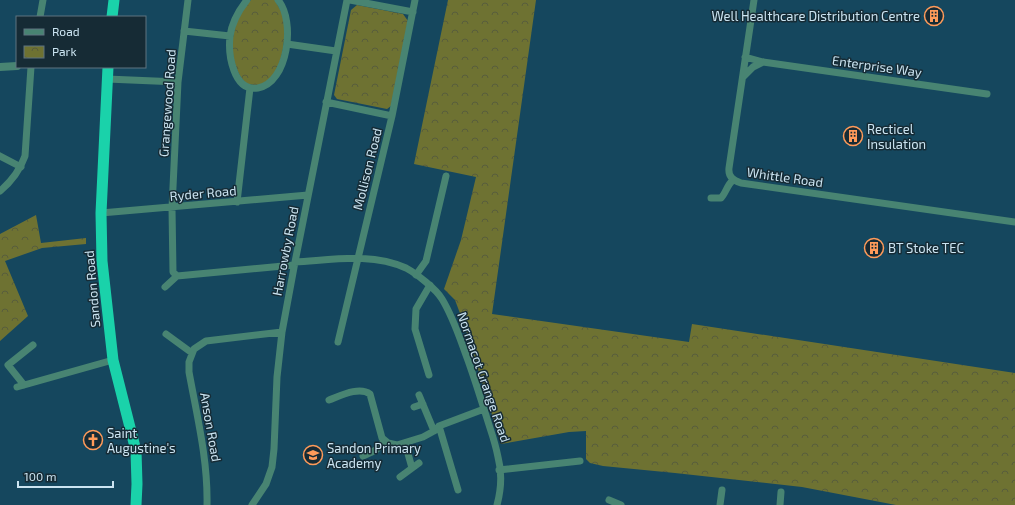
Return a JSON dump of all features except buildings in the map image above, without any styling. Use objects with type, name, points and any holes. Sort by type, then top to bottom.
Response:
[{"type":"highway","points":[[112,16],[114,0]]},
{"type":"highway","name":"Sandon Road","points":[[108,68],[101,213],[102,261],[113,360],[136,451],[136,505]]},
{"type":"street","points":[[40,16],[43,0]]},
{"type":"street","name":"Grangewood Road","points":[[177,276],[174,272],[172,208],[178,82],[188,0]]},
{"type":"street","points":[[247,0],[235,20],[230,36],[230,53],[234,71],[240,82],[250,88],[259,88],[271,81],[284,59],[288,44],[288,30],[286,14],[278,0]]},
{"type":"street","name":"Harrowby Road","points":[[252,505],[266,484],[272,467],[277,377],[282,332],[294,264],[347,0]]},
{"type":"street","points":[[350,0],[413,12]]},
{"type":"street","name":"Mollison Road","points":[[338,342],[392,116],[415,0]]},
{"type":"street","name":"Whittle Road","points":[[754,0],[729,168],[729,175],[733,180],[741,183],[1015,222]]},
{"type":"street","points":[[184,31],[230,36]]},
{"type":"street","points":[[288,44],[336,51]]},
{"type":"street","name":"Enterprise Way","points":[[745,58],[763,62],[987,94]]},
{"type":"street","points":[[743,76],[753,67],[763,62]]},
{"type":"street","points":[[0,67],[16,66]]},
{"type":"street","points":[[0,191],[8,185],[21,167],[24,156],[31,68]]},
{"type":"street","points":[[107,79],[178,82]]},
{"type":"street","points":[[237,202],[250,88]]},
{"type":"street","points":[[326,102],[392,116]]},
{"type":"street","points":[[0,156],[21,167]]},
{"type":"street","points":[[416,275],[426,261],[446,176]]},
{"type":"street","points":[[711,198],[721,198],[728,185],[733,180]]},
{"type":"street","name":"Ryder Road","points":[[101,213],[308,195]]},
{"type":"street","name":"Normacot Grange Road","points":[[177,276],[358,258],[378,259],[392,262],[407,268],[430,285],[450,312],[476,382],[499,458],[500,492],[497,505]]},
{"type":"street","points":[[165,287],[177,276]]},
{"type":"street","points":[[429,374],[414,329],[416,309],[430,285]]},
{"type":"street","points":[[166,334],[192,353],[194,349],[206,341],[282,332]]},
{"type":"street","points":[[33,345],[8,365],[21,386],[113,360]]},
{"type":"street","name":"Anson Road","points":[[192,353],[189,362],[189,372],[205,457],[207,505]]},
{"type":"street","points":[[329,400],[360,390],[367,392],[370,394],[382,438],[385,441],[397,445],[423,437],[436,428],[484,409]]},
{"type":"street","points":[[419,395],[436,428],[458,490]]},
{"type":"street","points":[[414,407],[423,404]]},
{"type":"street","points":[[363,456],[376,450],[385,441]]},
{"type":"street","points":[[405,443],[412,468]]},
{"type":"street","points":[[499,470],[580,461]]},
{"type":"street","points":[[400,477],[419,463]]},
{"type":"street","points":[[720,505],[722,490]]},
{"type":"street","points":[[780,505],[781,492]]},
{"type":"street","points":[[609,500],[621,505]]},
{"type":"green space","points":[[251,0],[275,0],[281,10],[284,25],[282,56],[278,66],[273,75],[267,81],[258,85],[247,84],[239,74],[233,55],[233,35],[236,25],[239,16]]},
{"type":"green space","points":[[448,0],[536,0],[492,314],[689,342],[692,324],[1015,373],[1015,505],[896,505],[802,487],[603,466],[590,463],[586,459],[586,431],[569,432],[501,444],[464,324],[455,300],[444,289],[461,240],[476,177],[414,164]]},
{"type":"green space","points":[[357,5],[403,14],[408,21],[391,106],[387,109],[337,99],[334,95],[351,10]]},
{"type":"green space","points":[[36,215],[41,243],[86,238],[86,244],[42,248],[5,261],[28,316],[0,341],[0,234]]},
{"type":"place","name":"Well Healthcare Distribution Centre","points":[[934,16]]},
{"type":"place","name":"Recticel Insulation","points":[[853,136]]},
{"type":"place","name":"BT Stoke TEC","points":[[874,248]]},
{"type":"place","name":"Saint Augustine's","points":[[93,440]]},
{"type":"place","name":"Sandon Primary Academy","points":[[313,455]]}]
